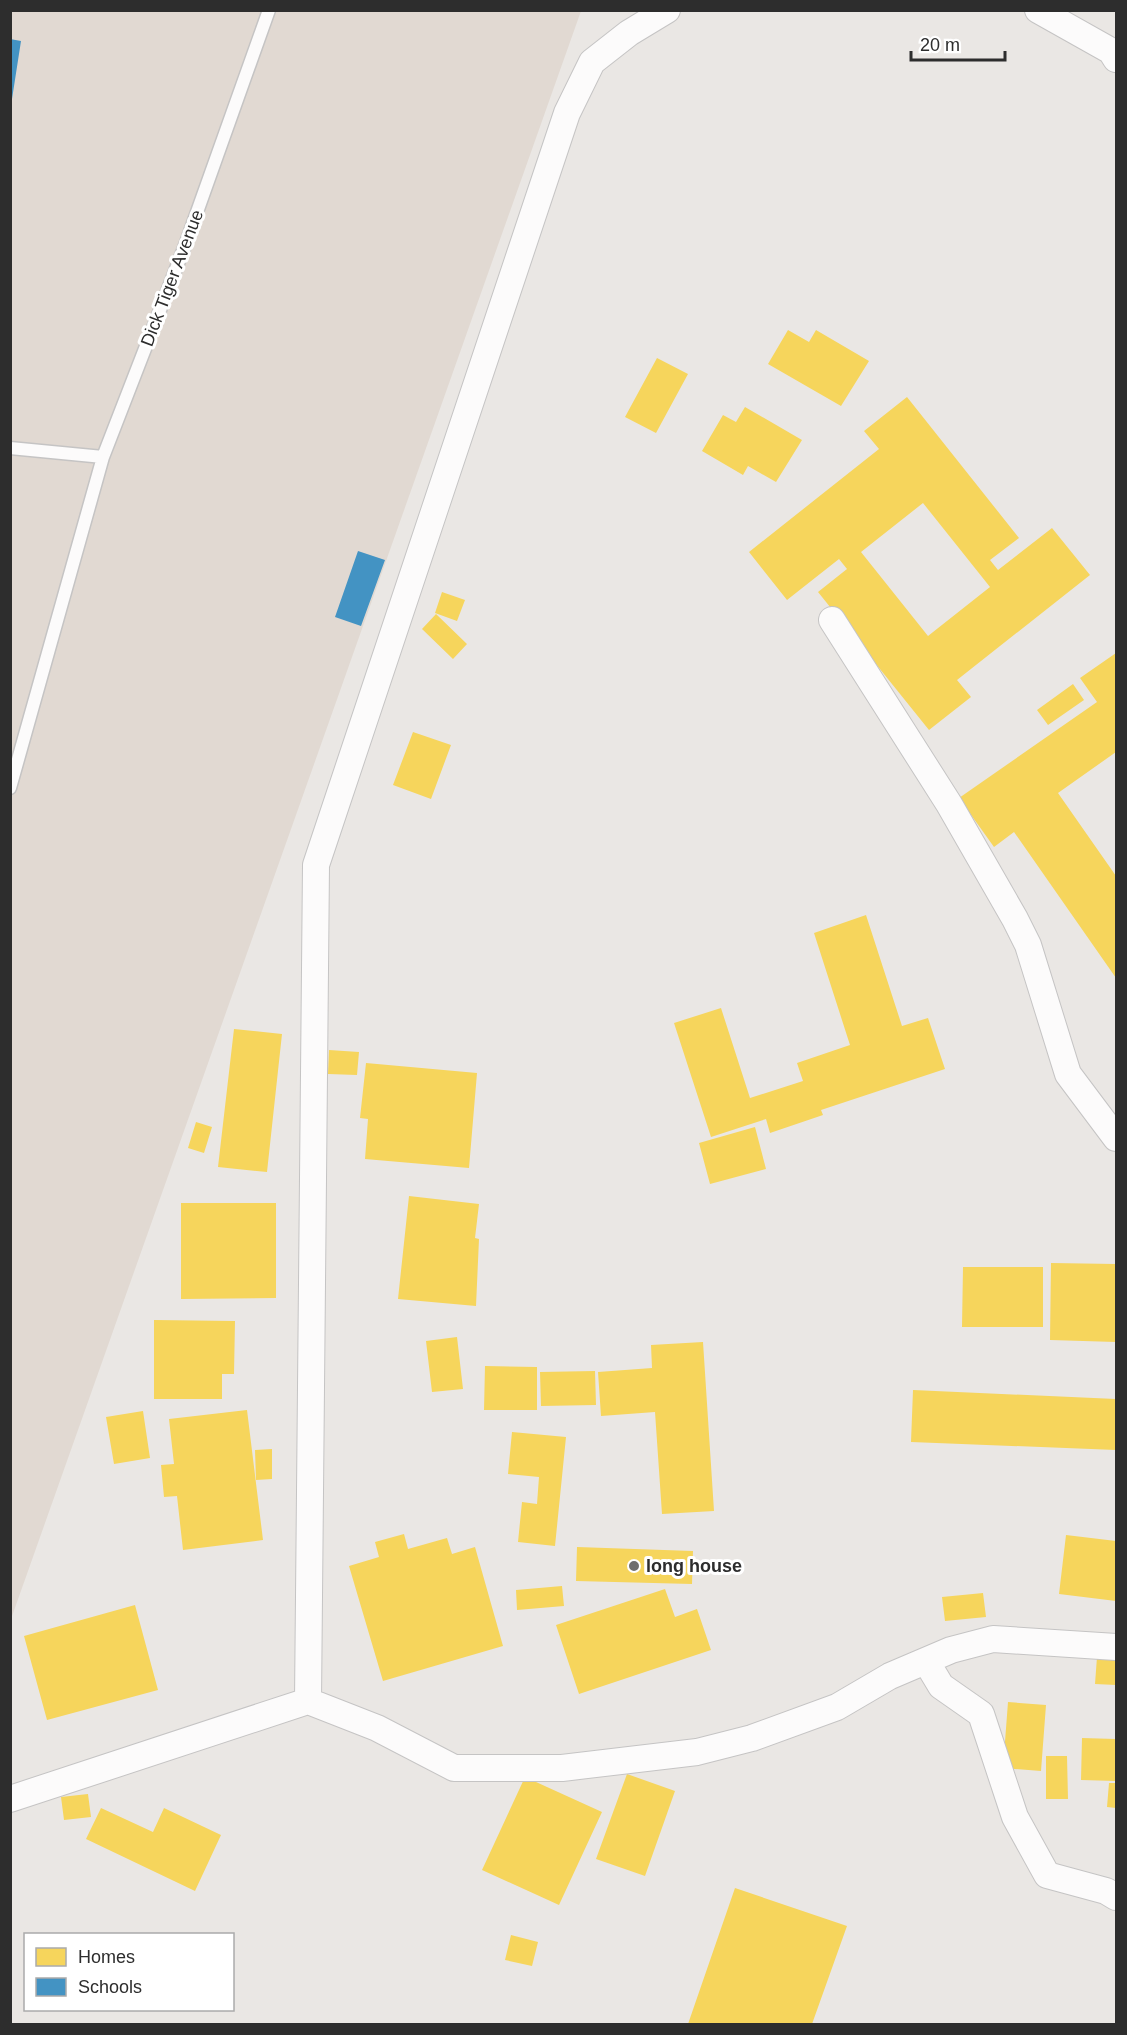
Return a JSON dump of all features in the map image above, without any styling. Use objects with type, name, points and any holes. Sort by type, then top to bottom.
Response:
[{"type":"street","points":[[308,1701],[316,865],[567,113],[592,62],[628,33],[667,10]]},
{"type":"street","points":[[1038,10],[1111,51],[1116,59]]},
{"type":"street","points":[[832,620],[949,804],[1015,919],[1028,945],[1068,1074],[1116,1138]]},
{"type":"street","points":[[10,1799],[308,1701],[377,1728],[454,1768],[562,1768],[697,1752],[752,1738],[837,1707],[890,1676],[951,1650],[993,1639],[1116,1647]]},
{"type":"street","points":[[926,1661],[940,1686],[981,1714],[1015,1817],[1047,1875],[1106,1891],[1116,1897]]},
{"type":"lane","name":"Dick Tiger Avenue","points":[[10,788],[103,457],[186,243],[269,10]]},
{"type":"lane","points":[[10,448],[103,457]]},
{"type":"shaded area","points":[[11,11],[581,11],[11,1619]]},
{"type":"building: Homes","points":[[788,330],[809,342],[816,330],[869,361],[841,406],[768,364]]},
{"type":"building: Homes","points":[[657,358],[688,374],[656,433],[625,417]]},
{"type":"building: Homes","points":[[907,397],[1019,538],[990,560],[998,570],[1052,528],[1090,575],[957,680],[971,697],[929,730],[818,592],[847,569],[839,559],[787,600],[749,552],[879,449],[864,431]],"holes":[[[923,503],[990,587],[928,636],[861,552]]]},
{"type":"building: Homes","points":[[745,407],[802,440],[776,482],[748,466],[743,475],[702,451],[723,415],[736,422]]},
{"type":"building: Homes","points":[[442,592],[465,600],[457,621],[435,613]]},
{"type":"building: Homes","points":[[436,614],[467,644],[453,659],[422,629]]},
{"type":"building: Homes","points":[[1116,653],[1116,752],[1058,793],[1116,876],[1116,978],[1014,832],[994,847],[959,798],[1097,702],[1080,678]]},
{"type":"building: Homes","points":[[1073,684],[1084,700],[1048,725],[1037,710]]},
{"type":"building: Homes","points":[[413,732],[451,745],[431,799],[393,785]]},
{"type":"building: Homes","points":[[866,915],[902,1026],[928,1018],[945,1069],[821,1110],[823,1115],[770,1133],[766,1119],[711,1137],[674,1023],[721,1008],[750,1098],[803,1081],[797,1063],[850,1045],[814,933]]},
{"type":"building: Homes","points":[[234,1029],[282,1034],[267,1172],[218,1167]]},
{"type":"building: Homes","points":[[329,1050],[359,1052],[357,1075],[328,1074]]},
{"type":"building: Homes","points":[[366,1063],[477,1073],[469,1168],[365,1159],[368,1119],[360,1118]]},
{"type":"building: Homes","points":[[196,1122],[212,1127],[204,1153],[188,1148]]},
{"type":"building: Homes","points":[[755,1127],[766,1169],[710,1184],[699,1143]]},
{"type":"building: Homes","points":[[409,1196],[479,1204],[475,1238],[479,1239],[476,1306],[398,1299]]},
{"type":"building: Homes","points":[[181,1203],[276,1203],[276,1298],[181,1299]]},
{"type":"building: Homes","points":[[1051,1263],[1116,1264],[1116,1342],[1050,1340]]},
{"type":"building: Homes","points":[[963,1267],[1043,1267],[1043,1327],[962,1327]]},
{"type":"building: Homes","points":[[154,1320],[235,1321],[234,1374],[222,1374],[222,1399],[154,1399]]},
{"type":"building: Homes","points":[[457,1337],[463,1389],[432,1392],[426,1341]]},
{"type":"building: Homes","points":[[703,1342],[714,1511],[662,1514],[655,1412],[601,1416],[598,1372],[652,1368],[651,1345]]},
{"type":"building: Homes","points":[[485,1366],[537,1367],[537,1410],[484,1410]]},
{"type":"building: Homes","points":[[595,1371],[596,1405],[541,1406],[540,1372]]},
{"type":"building: Homes","points":[[913,1390],[1116,1399],[1116,1450],[911,1442]]},
{"type":"building: Homes","points":[[247,1410],[263,1540],[183,1550],[177,1496],[164,1497],[161,1465],[174,1464],[169,1419]]},
{"type":"building: Homes","points":[[143,1411],[150,1458],[114,1464],[106,1417]]},
{"type":"building: Homes","points":[[512,1432],[566,1437],[555,1546],[518,1542],[522,1502],[537,1504],[539,1477],[508,1474]]},
{"type":"building: Homes","points":[[272,1449],[272,1479],[256,1480],[255,1450]]},
{"type":"building: Homes","points":[[404,1534],[408,1549],[447,1538],[452,1554],[475,1547],[503,1646],[383,1681],[349,1566],[379,1557],[375,1542]]},
{"type":"building: Homes","points":[[1066,1535],[1116,1541],[1116,1601],[1059,1594]]},
{"type":"building: Homes","name":"long house","points":[[577,1547],[693,1551],[692,1584],[576,1581]]},
{"type":"building: Homes","points":[[562,1586],[564,1606],[517,1610],[516,1590]]},
{"type":"building: Homes","points":[[665,1589],[675,1617],[697,1609],[711,1650],[579,1694],[556,1625]]},
{"type":"building: Homes","points":[[983,1593],[986,1617],[945,1621],[942,1597]]},
{"type":"building: Homes","points":[[135,1605],[158,1690],[47,1720],[24,1636]]},
{"type":"building: Homes","points":[[1097,1657],[1116,1658],[1116,1685],[1095,1684]]},
{"type":"building: Homes","points":[[1008,1702],[1046,1705],[1041,1771],[1003,1768]]},
{"type":"building: Homes","points":[[1082,1738],[1116,1739],[1116,1781],[1081,1780]]},
{"type":"building: Homes","points":[[1046,1756],[1067,1756],[1068,1799],[1046,1799]]},
{"type":"building: Homes","points":[[627,1774],[675,1791],[645,1876],[596,1859]]},
{"type":"building: Homes","points":[[525,1777],[602,1812],[559,1905],[482,1870]]},
{"type":"building: Homes","points":[[1109,1783],[1116,1783],[1116,1808],[1107,1807]]},
{"type":"building: Homes","points":[[88,1794],[91,1817],[64,1820],[61,1797]]},
{"type":"building: Homes","points":[[101,1808],[153,1832],[164,1808],[221,1835],[195,1891],[86,1839]]},
{"type":"building: Homes","points":[[735,1888],[847,1926],[812,2024],[688,2024]]},
{"type":"building: Homes","points":[[511,1935],[538,1942],[532,1966],[505,1960]]},
{"type":"building: Schools","points":[[10,39],[21,41],[12,99],[10,99]]},
{"type":"building: Schools","points":[[358,551],[385,560],[361,626],[335,617]]},
{"type":"place","name":"long house","points":[[634,1566]]}]
